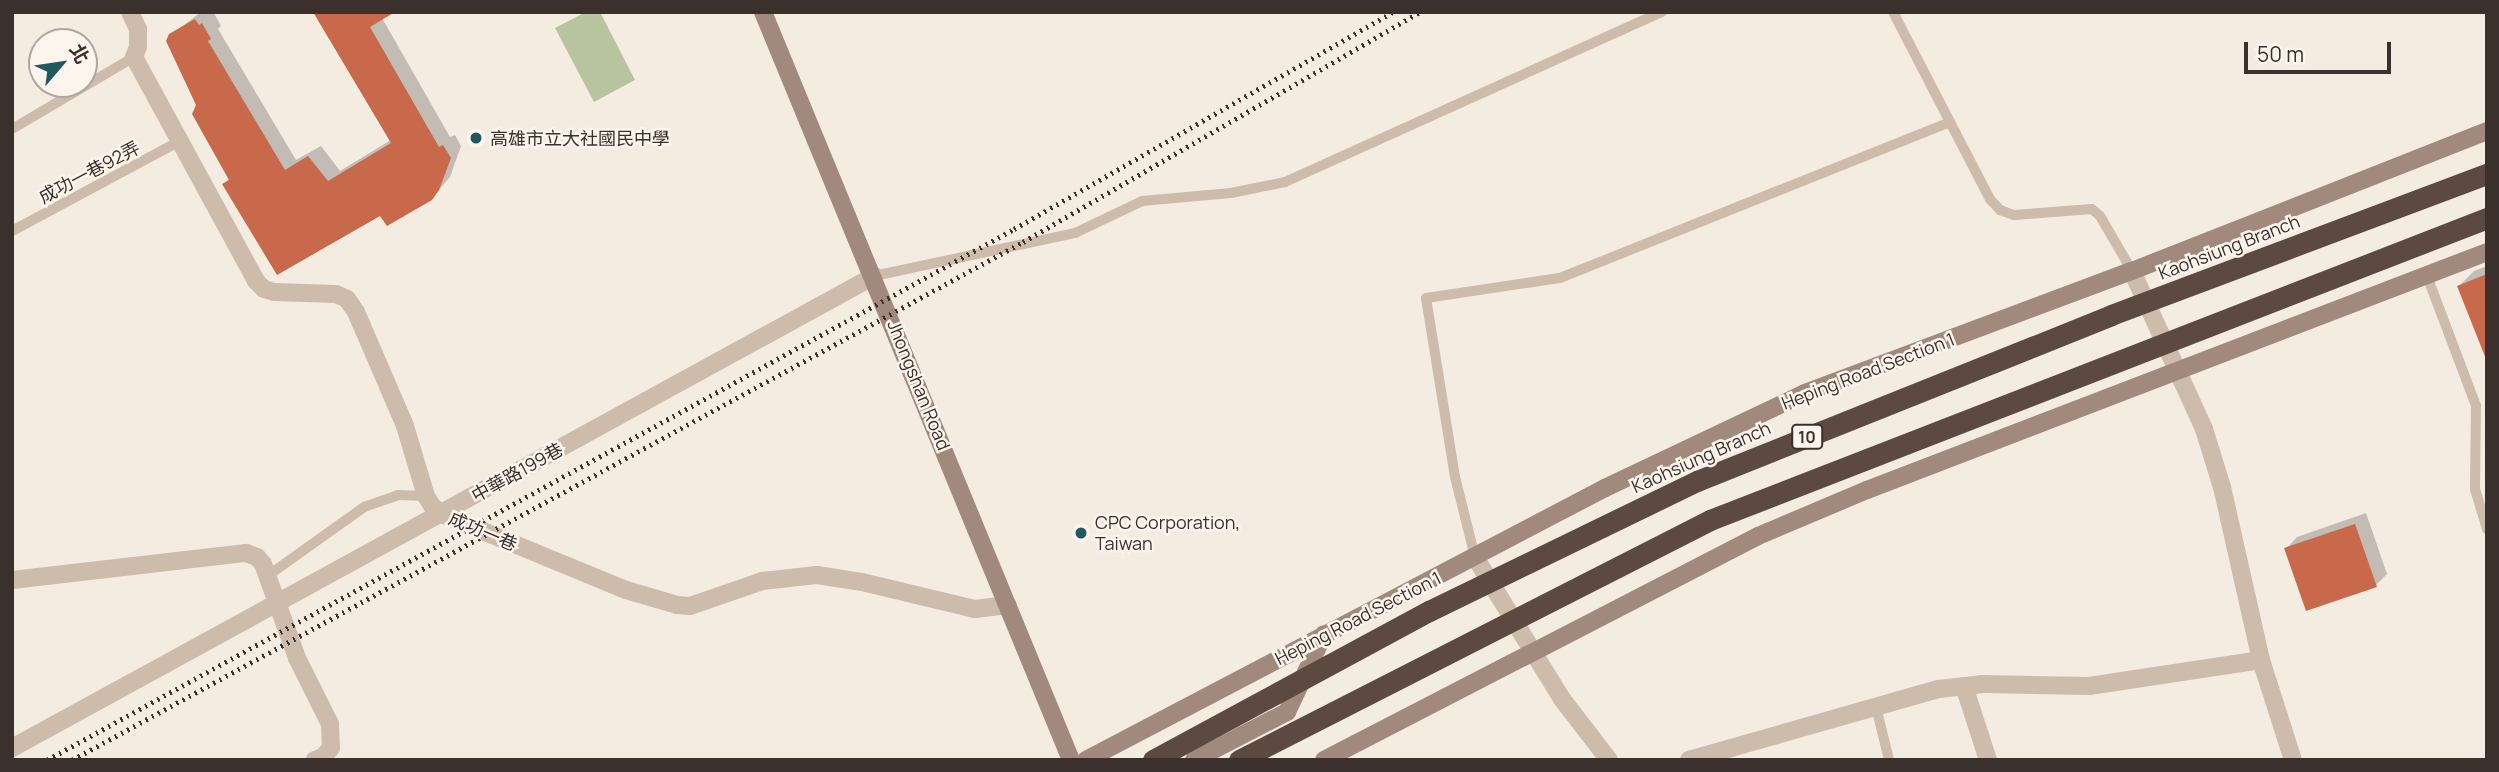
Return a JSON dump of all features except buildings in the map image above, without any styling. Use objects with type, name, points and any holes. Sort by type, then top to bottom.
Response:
[{"type":"highway","name":"Kaohsiung Branch","points":[[1153,760],[1429,611],[1698,481],[2111,315],[2487,174]]},
{"type":"highway","name":"10","points":[[1239,760],[1710,520],[2487,218]]},
{"type":"street","points":[[130,12],[138,29],[138,47],[134,57]]},
{"type":"street","name":"Jhongshan Road","points":[[763,12],[874,276],[1071,760]]},
{"type":"street","name":"成功一巷","points":[[134,57],[256,281],[264,289],[274,292],[336,294],[346,299],[356,312],[405,426],[426,496],[442,513],[626,590],[677,605],[690,606],[762,580],[817,575],[862,582],[975,609],[1009,605]]},
{"type":"street","name":"Heping Road Section 1","points":[[1086,760],[1605,488],[1805,393],[2132,271],[2487,131]]},
{"type":"street","points":[[1324,760],[1758,536],[1867,490],[2487,252]]},
{"type":"street","points":[[2132,271],[2204,429],[2222,488],[2262,660],[2293,760]]},
{"type":"street","name":"中華路199巷","points":[[12,748],[874,276]]},
{"type":"street","points":[[12,580],[246,553],[257,557],[297,658],[330,723],[331,748],[323,757],[315,760]]},
{"type":"street","points":[[1475,557],[1562,699],[1609,760]]},
{"type":"street","points":[[1194,760],[1287,712],[1324,634]]},
{"type":"street","points":[[1689,760],[1964,685],[2089,686],[2262,660]]},
{"type":"street","points":[[1964,685],[1988,760]]},
{"type":"lane","points":[[874,276],[1075,233],[1142,201],[1231,193],[1275,185],[1662,12]]},
{"type":"lane","points":[[1893,12],[1990,199],[2000,210],[2014,215],[2092,209],[2100,216],[2132,271]]},
{"type":"lane","points":[[12,129],[134,57]]},
{"type":"lane","points":[[1475,557],[1455,477],[1426,298],[1560,278],[1951,122]]},
{"type":"lane","name":"成功一巷92弄","points":[[12,231],[180,141]]},
{"type":"lane","points":[[2427,276],[2476,406],[2475,489],[2487,528]]},
{"type":"lane","points":[[266,577],[364,507],[398,495],[426,496]]},
{"type":"lane","points":[[1876,707],[1889,760]]},
{"type":"green space","points":[[586,12],[600,12],[635,80],[594,102],[555,28]]},
{"type":"railway","points":[[47,760],[1014,229],[1393,12]]},
{"type":"railway","points":[[72,760],[1023,242],[1419,12]]},
{"type":"place","name":"高雄市立大社國民中學","points":[[476,138]]},
{"type":"place","name":"CPC Corporation, Taiwan","points":[[1081,533]]}]
